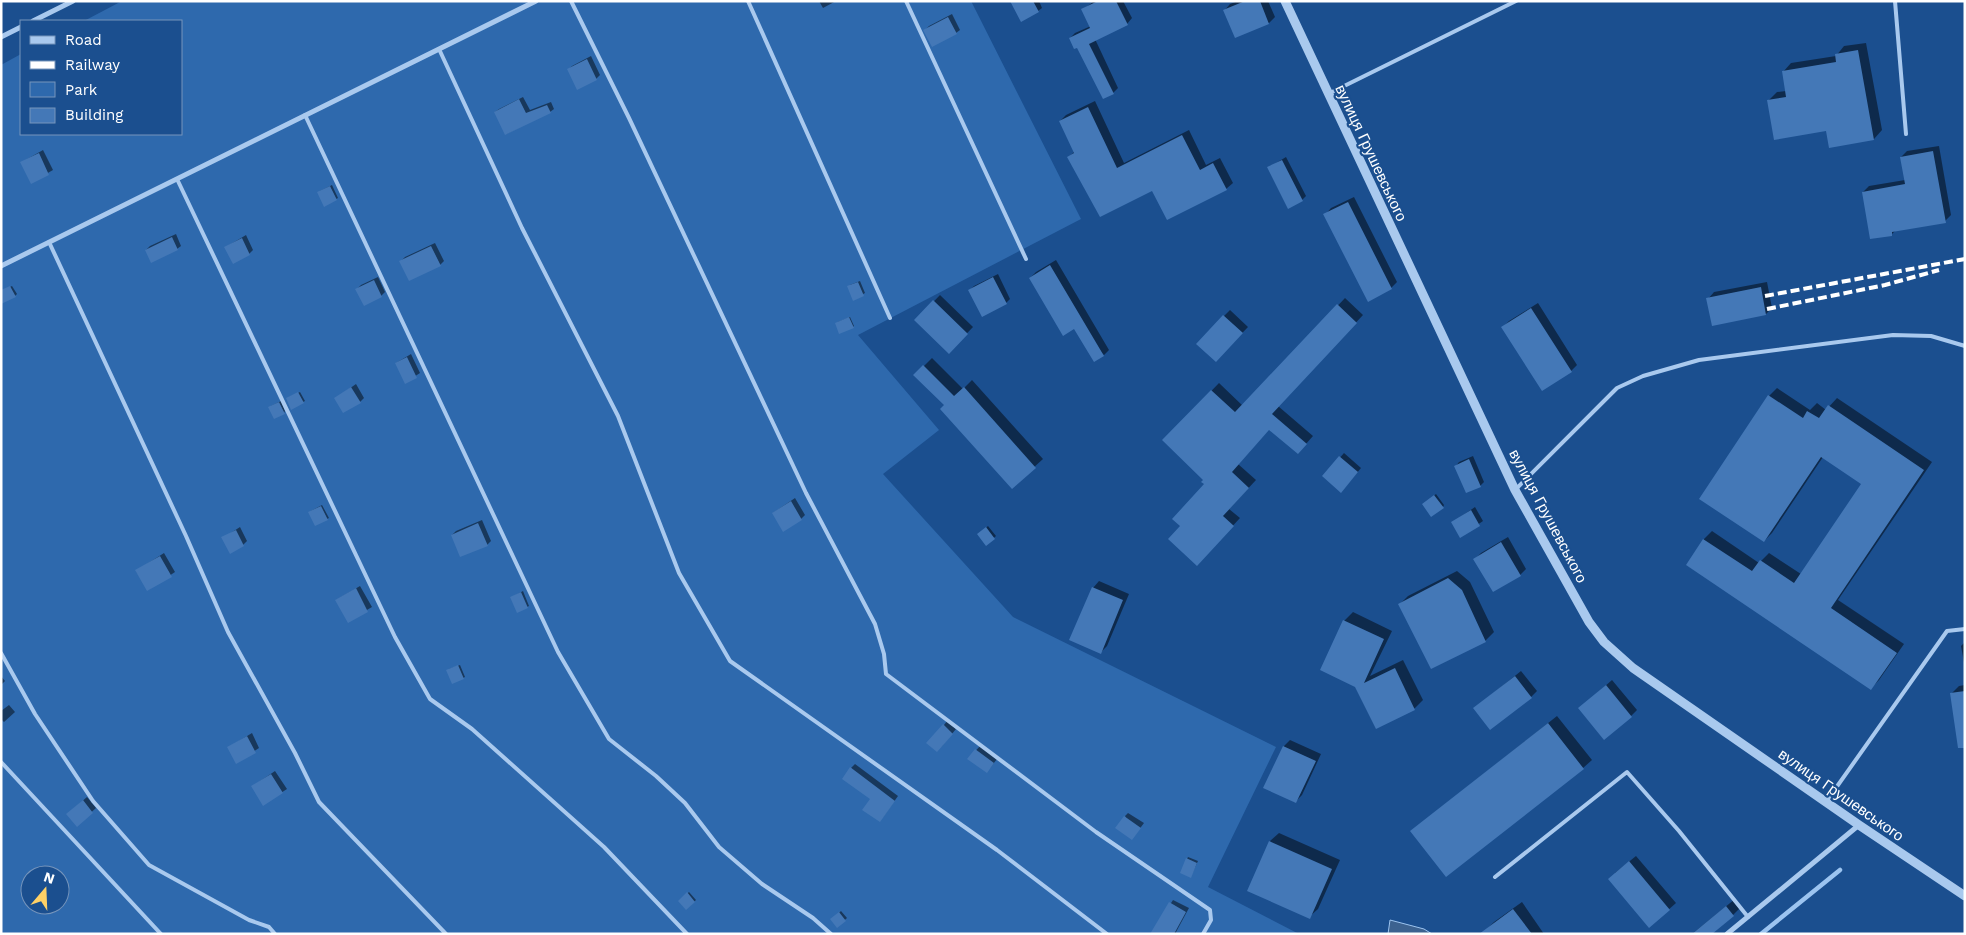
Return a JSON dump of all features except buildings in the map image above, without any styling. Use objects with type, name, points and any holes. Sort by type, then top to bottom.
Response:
[{"type":"street","points":[[35,20],[73,1]]},
{"type":"street","points":[[1,266],[536,1]]},
{"type":"street","name":"вулиця Грушевського","points":[[1284,1],[1516,490],[1589,622],[1604,642],[1633,668],[1965,896]]},
{"type":"street","points":[[1,37],[20,28]]},
{"type":"street","points":[[1728,934],[1859,825]]},
{"type":"lane","points":[[571,1],[629,118],[806,493],[875,624],[884,654],[886,674],[1096,832],[1210,910],[1212,920],[1203,934]]},
{"type":"lane","points":[[748,1],[890,318]]},
{"type":"lane","points":[[906,1],[1026,260]]},
{"type":"lane","points":[[1328,94],[1516,1]]},
{"type":"lane","points":[[1895,1],[1906,134]]},
{"type":"lane","points":[[439,49],[522,228],[618,416],[679,573],[730,661],[997,850],[1107,934]]},
{"type":"lane","points":[[305,115],[558,652],[609,739],[656,776],[685,803],[719,847],[762,884],[813,918],[831,934]]},
{"type":"lane","points":[[177,179],[395,637],[430,699],[472,729],[604,847],[687,934]]},
{"type":"lane","points":[[49,242],[186,536],[228,632],[295,754],[318,802],[446,934]]},
{"type":"lane","points":[[1516,490],[1617,388],[1643,376],[1699,360],[1893,335],[1931,336],[1965,346]]},
{"type":"lane","points":[[1826,802],[1947,631],[1965,629]]},
{"type":"lane","points":[[1,652],[35,714],[94,801],[149,865],[249,920],[269,927],[275,934]]},
{"type":"lane","points":[[1,762],[161,934]]},
{"type":"lane","points":[[1495,877],[1627,772],[1679,831],[1748,917]]},
{"type":"green space","points":[[122,1],[971,1],[1081,219],[858,335],[939,430],[883,474],[1013,617],[1276,747],[1208,887],[1299,934],[1,934],[1,65],[20,55],[20,135],[182,135],[182,20],[86,20]]},
{"type":"shaded area","points":[[1390,920],[1424,929],[1432,934],[1388,934]]},
{"type":"waterway","points":[[1761,934],[1840,870]]},
{"type":"railway","points":[[1765,296],[1965,259]]},
{"type":"railway","points":[[1767,309],[1885,285],[1939,270]]}]
